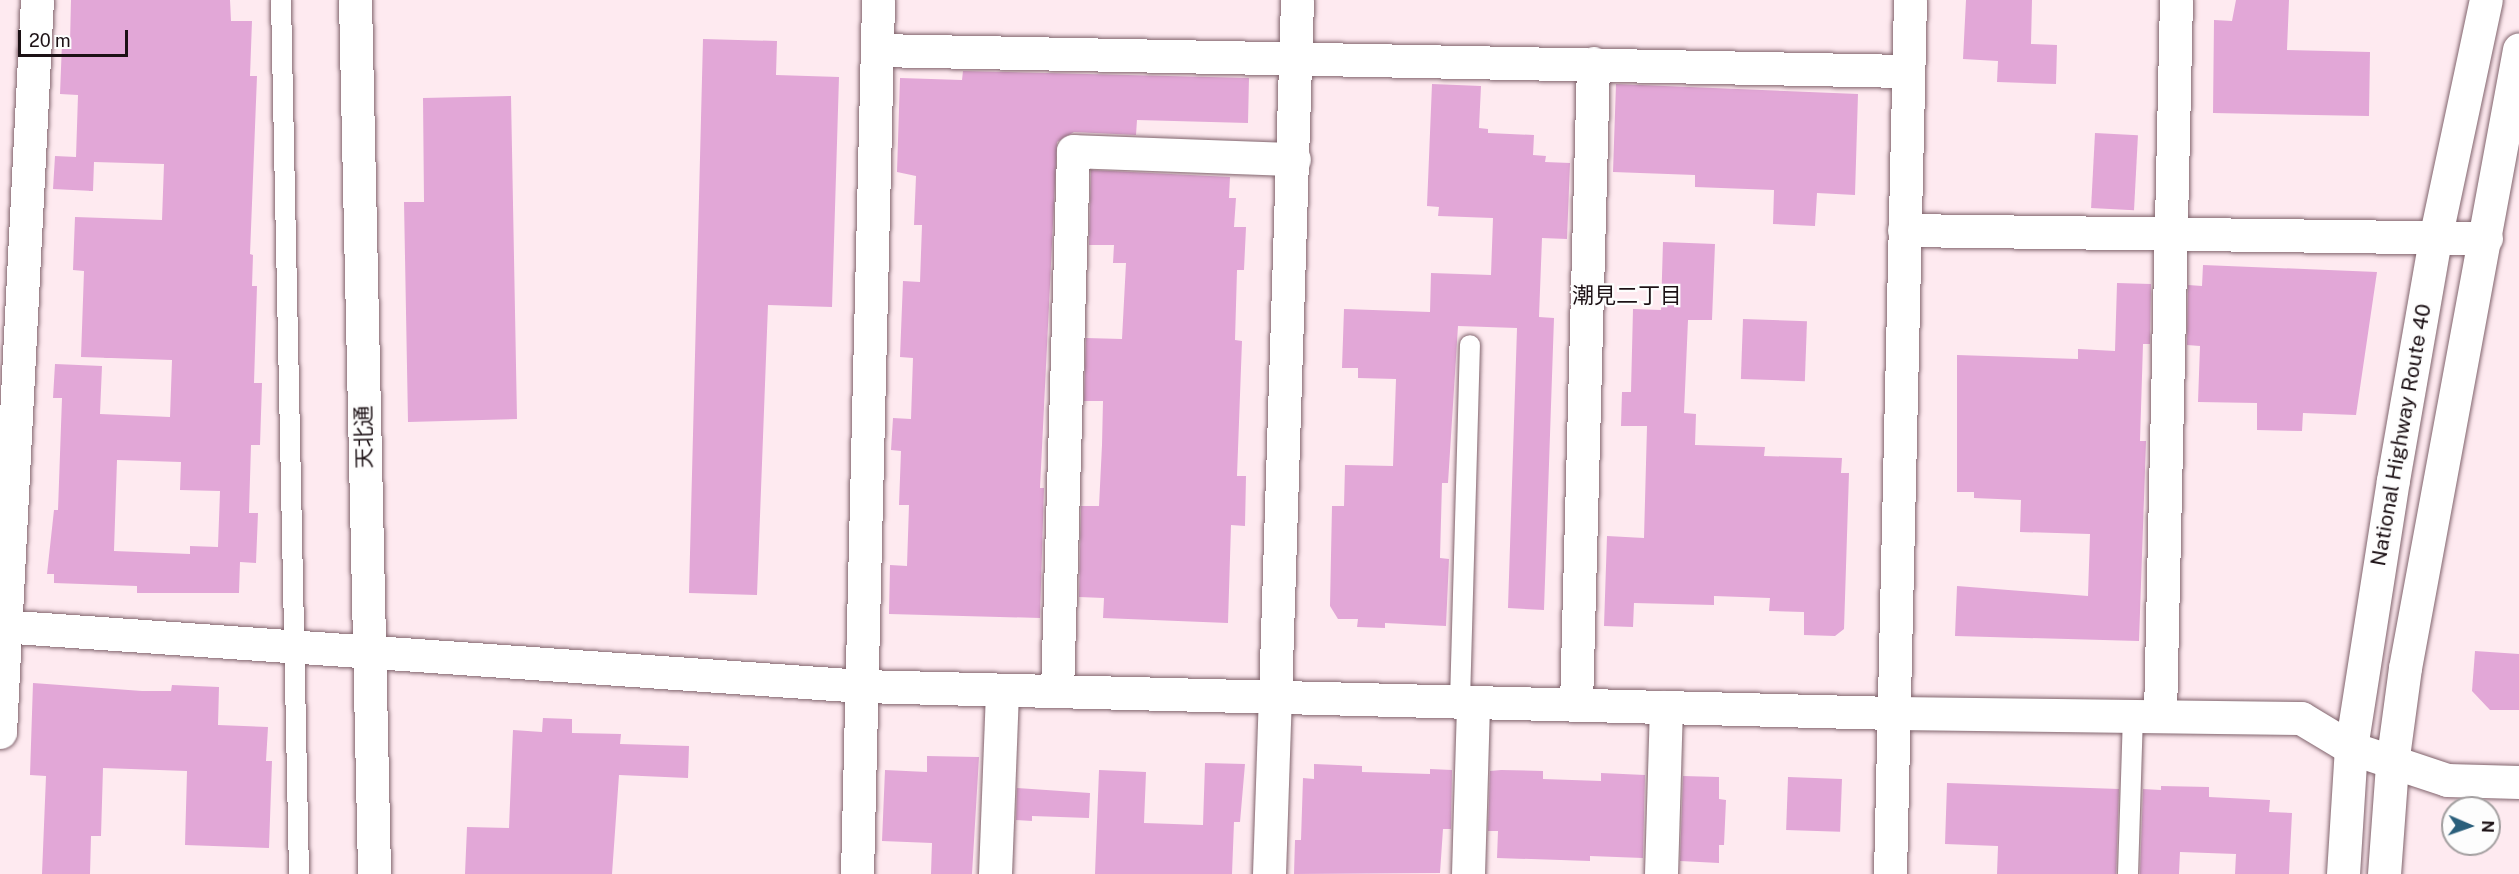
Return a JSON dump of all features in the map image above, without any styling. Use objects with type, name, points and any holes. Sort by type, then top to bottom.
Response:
[{"type":"main road","points":[[0,732],[2,626],[37,0]]},
{"type":"main road","name":"天北通","points":[[355,0],[374,874]]},
{"type":"main road","points":[[856,874],[878,0]]},
{"type":"main road","points":[[1269,874],[1294,159],[1297,0]]},
{"type":"main road","points":[[1890,874],[1910,0]]},
{"type":"main road","points":[[2147,715],[2172,233],[2176,0]]},
{"type":"main road","name":"National Highway Route 40","points":[[2343,874],[2351,748],[2435,239],[2486,0]]},
{"type":"main road","points":[[2384,874],[2391,764],[2404,668],[2486,238],[2519,49]]},
{"type":"main road","points":[[877,50],[1908,71]]},
{"type":"main road","points":[[1576,705],[1593,63]]},
{"type":"main road","points":[[1057,691],[1073,151],[1294,159]]},
{"type":"main road","points":[[1904,230],[2486,238]]},
{"type":"main road","points":[[2,626],[862,686],[1892,713],[2301,718],[2351,748],[2391,764],[2447,780],[2519,782]]},
{"type":"main road","points":[[995,874],[1002,690]]},
{"type":"main road","points":[[1466,702],[1468,874]]},
{"type":"main road","points":[[1661,874],[1666,707]]},
{"type":"lane","points":[[281,0],[299,874]]},
{"type":"lane","points":[[1466,702],[1470,345]]},
{"type":"lane","points":[[2128,874],[2147,715]]},
{"type":"building","points":[[71,0],[230,0],[231,21],[252,21],[250,76],[257,76],[250,254],[253,255],[252,286],[257,286],[254,383],[262,383],[260,445],[251,445],[249,513],[258,513],[256,563],[240,562],[239,593],[137,593],[137,586],[54,583],[54,574],[47,574],[54,510],[58,510],[62,398],[53,398],[55,364],[102,366],[100,414],[170,417],[172,360],[81,357],[84,271],[73,270],[75,217],[162,220],[164,164],[94,162],[93,191],[53,189],[55,156],[76,157],[78,95],[60,94],[62,43],[70,43]],"holes":[[[117,460],[181,462],[180,490],[220,491],[218,547],[190,546],[190,554],[114,551]]]},
{"type":"building","points":[[1966,0],[2032,0],[2031,44],[2057,45],[2056,84],[1997,82],[1998,61],[1963,59]]},
{"type":"building","points":[[2236,0],[2289,0],[2287,50],[2370,52],[2369,116],[2213,113],[2214,20],[2232,21]]},
{"type":"building","points":[[703,39],[777,41],[776,75],[839,77],[832,307],[768,305],[757,595],[689,593]]},
{"type":"building","points":[[963,71],[1249,78],[1248,123],[1137,120],[1136,135],[1074,132],[1057,142],[1040,488],[1044,488],[1040,618],[889,614],[890,565],[907,566],[909,505],[899,505],[901,451],[891,450],[893,418],[911,419],[913,358],[900,357],[903,281],[920,282],[922,225],[914,225],[916,176],[897,172],[900,78],[962,80]]},
{"type":"building","points":[[1432,84],[1481,86],[1479,128],[1488,129],[1488,133],[1534,135],[1533,155],[1546,156],[1545,162],[1570,163],[1567,239],[1542,238],[1539,317],[1554,318],[1544,610],[1508,608],[1517,328],[1458,326],[1448,483],[1442,483],[1440,558],[1449,559],[1446,626],[1385,623],[1385,628],[1357,627],[1358,619],[1338,619],[1330,606],[1332,506],[1344,506],[1345,465],[1393,466],[1396,379],[1358,378],[1358,368],[1342,368],[1344,309],[1430,312],[1431,273],[1491,275],[1493,218],[1438,216],[1439,207],[1427,206]]},
{"type":"building","points":[[1616,84],[1858,94],[1855,195],[1817,193],[1815,226],[1773,224],[1774,190],[1695,187],[1695,175],[1613,172]]},
{"type":"building","points":[[511,96],[517,419],[408,422],[404,202],[424,202],[423,98]]},
{"type":"building","points":[[2095,133],[2138,135],[2134,210],[2091,208]]},
{"type":"building","points":[[1091,170],[1230,177],[1229,198],[1236,198],[1234,227],[1246,227],[1244,270],[1237,270],[1235,340],[1242,341],[1237,476],[1246,476],[1245,526],[1231,525],[1228,623],[1103,618],[1104,598],[1079,597],[1081,506],[1099,506],[1102,445],[1103,401],[1084,401],[1086,338],[1122,339],[1126,263],[1113,263],[1114,245],[1089,245]]},
{"type":"building","points":[[1663,242],[1715,244],[1712,320],[1688,320],[1684,413],[1696,414],[1695,445],[1765,447],[1764,456],[1842,458],[1841,473],[1849,473],[1844,629],[1835,636],[1804,635],[1804,612],[1769,611],[1770,598],[1714,596],[1714,605],[1634,603],[1633,627],[1604,626],[1607,536],[1644,538],[1647,426],[1621,426],[1622,392],[1631,392],[1633,309],[1661,310]]},
{"type":"building","points":[[2203,265],[2377,272],[2356,415],[2303,413],[2302,431],[2257,430],[2257,403],[2198,402],[2200,346],[2187,345],[2188,285],[2202,286]]},
{"type":"building","points":[[2117,283],[2151,284],[2150,344],[2143,344],[2140,441],[2146,441],[2139,641],[1955,636],[1957,586],[2088,596],[2090,534],[2020,532],[2021,500],[1974,498],[1974,492],[1957,492],[1957,355],[2078,359],[2078,349],[2115,351]]},
{"type":"building","points":[[1743,319],[1807,321],[1805,381],[1741,379]]},
{"type":"building","points":[[2475,651],[2519,654],[2519,710],[2490,710],[2472,691]]},
{"type":"building","points":[[33,683],[142,691],[171,691],[172,685],[219,687],[218,725],[268,727],[266,761],[272,761],[269,848],[185,845],[187,771],[103,768],[101,836],[91,836],[90,874],[42,874],[46,776],[30,775]]},
{"type":"building","points":[[543,718],[572,719],[572,733],[621,734],[620,744],[689,746],[688,778],[619,775],[612,874],[465,874],[467,827],[509,828],[513,730],[542,732]]},
{"type":"building","points":[[927,756],[979,757],[972,874],[931,874],[932,843],[882,841],[885,770],[927,772]]},
{"type":"building","points":[[1205,763],[1245,764],[1240,822],[1234,822],[1232,874],[1095,874],[1099,770],[1146,772],[1144,823],[1203,825]]},
{"type":"building","points":[[1314,764],[1362,766],[1362,772],[1430,774],[1430,769],[1452,770],[1451,829],[1443,829],[1440,873],[1294,874],[1295,840],[1301,840],[1303,778],[1314,779]]},
{"type":"building","points":[[1490,771],[1543,771],[1543,779],[1601,781],[1601,773],[1645,775],[1643,858],[1590,856],[1590,861],[1497,858],[1498,831],[1488,831]]},
{"type":"building","points":[[1683,776],[1719,777],[1719,799],[1726,800],[1724,845],[1719,845],[1719,863],[1680,861]]},
{"type":"building","points":[[1788,777],[1842,779],[1840,832],[1786,830]]},
{"type":"building","points":[[1947,783],[2119,789],[2116,874],[1997,874],[1998,846],[1945,844]]},
{"type":"building","points":[[2161,786],[2209,787],[2209,797],[2270,800],[2269,812],[2292,813],[2289,874],[2235,874],[2236,854],[2180,852],[2179,874],[2140,874],[2143,789],[2161,790]]},
{"type":"building","points":[[1017,788],[1090,793],[1089,818],[1032,816],[1032,821],[1016,820]]},
{"type":"district","name":"潮見二丁目","points":[[1627,296]]}]
